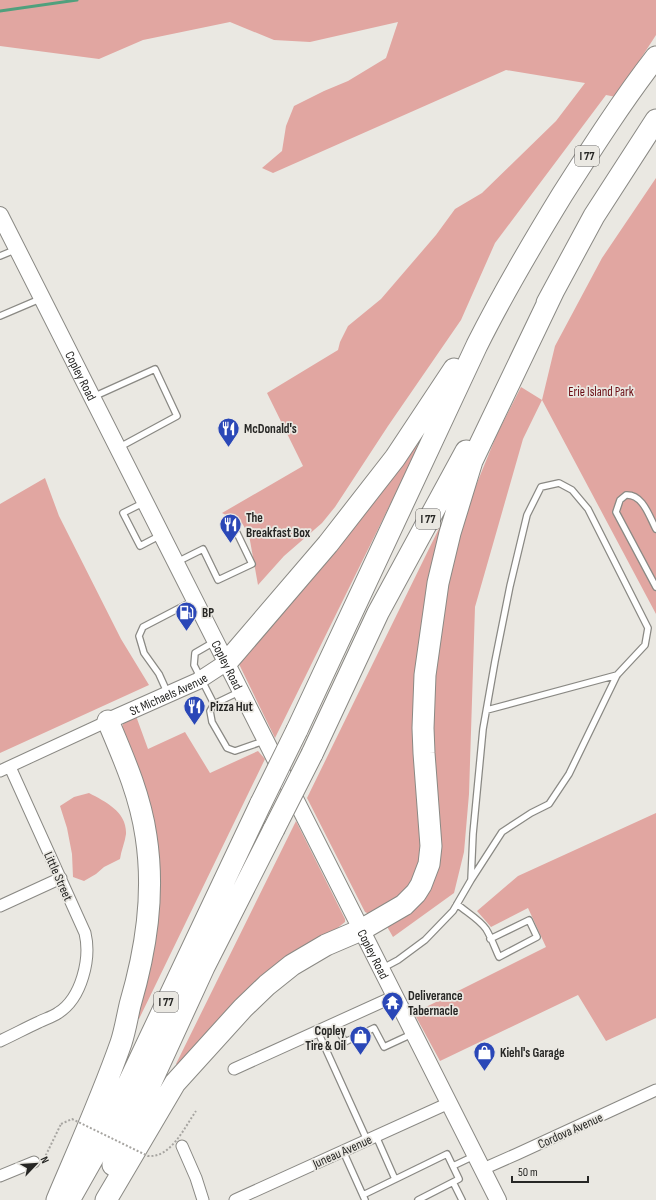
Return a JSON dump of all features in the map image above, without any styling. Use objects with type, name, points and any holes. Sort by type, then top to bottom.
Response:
[{"type":"highway","name":"I 77","points":[[70,1200],[94,1156],[297,730],[499,300],[523,258],[594,144],[656,57]]},
{"type":"highway","name":"I 77","points":[[96,1200],[204,967],[312,754],[378,612],[594,216],[656,120]]},
{"type":"highway","points":[[106,1200],[175,1083],[232,1020],[267,985],[292,965],[326,944],[361,930],[404,905],[410,900],[421,885],[429,864],[431,846],[424,753],[424,701],[427,657],[438,583],[450,533],[472,461],[554,290]]},
{"type":"highway","points":[[227,662],[328,544],[395,458],[499,300]]},
{"type":"highway","points":[[57,1200],[91,1122],[121,1042],[140,973],[149,913],[150,895],[148,852],[142,812],[133,781],[108,721]]},
{"type":"main road","name":"Copley Road","points":[[0,215],[4,232],[17,249],[242,691],[394,996],[498,1200]]},
{"type":"main road","name":"St Michaels Avenue","points":[[108,721],[201,679],[227,662]]},
{"type":"street","points":[[5,769],[108,721]]},
{"type":"street","name":"Little Street","points":[[0,1041],[59,1013],[70,1002],[78,988],[87,958],[87,941],[85,933],[61,878],[5,769]]},
{"type":"street","points":[[0,906],[61,878]]},
{"type":"street","points":[[234,1069],[318,1032],[394,996]]},
{"type":"street","name":"Cordova Avenue","points":[[479,1162],[517,1154],[656,1090]]},
{"type":"street","name":"Juneau Avenue","points":[[235,1200],[449,1103]]},
{"type":"street","points":[[182,1146],[196,1178],[203,1200]]},
{"type":"street","points":[[0,1176],[32,1163]]},
{"type":"lane","points":[[0,256],[17,249]]},
{"type":"lane","points":[[0,316],[42,298]]},
{"type":"lane","points":[[92,398],[155,369],[177,416],[118,448]]},
{"type":"lane","points":[[381,970],[398,960],[425,940],[453,911],[470,880],[502,832],[531,813],[549,804],[569,774],[617,675],[646,645],[648,628],[588,509],[572,490],[559,483],[541,487],[527,515],[511,579],[483,729],[470,880]]},
{"type":"lane","points":[[656,529],[641,500],[632,494],[626,495],[620,500],[616,512],[656,587]]},
{"type":"lane","points":[[145,502],[123,513],[140,546],[162,534]]},
{"type":"lane","points":[[176,563],[203,548],[218,580],[252,564],[237,533]]},
{"type":"lane","points":[[168,695],[159,674],[144,653],[139,636],[143,627],[195,600]]},
{"type":"lane","points":[[214,704],[194,665],[195,653],[216,641]]},
{"type":"lane","points":[[487,710],[617,675]]},
{"type":"lane","points":[[242,691],[214,704],[210,711],[212,722],[227,748],[235,751],[266,740]]},
{"type":"lane","points":[[457,904],[486,929],[490,939],[499,957],[537,938],[529,920],[490,939]]},
{"type":"lane","points":[[335,1024],[345,1042],[374,1028],[384,1047],[413,1033]]},
{"type":"lane","points":[[318,1032],[371,1138],[395,1179]]},
{"type":"lane","points":[[343,1151],[364,1197],[395,1179],[447,1154],[459,1179],[418,1200]]},
{"type":"lane","points":[[453,1166],[479,1162]]},
{"type":"lane","points":[[453,1182],[462,1200]]},
{"type":"path","points":[[32,1163],[35,1169],[41,1165],[61,1124],[72,1118],[148,1156],[161,1155],[171,1147],[196,1111]]},
{"type":"green space","points":[[0,0],[656,0],[656,35],[616,97],[606,95],[495,243],[461,320],[388,426],[335,507],[322,523],[284,556],[258,585],[249,535],[242,523],[222,513],[303,466],[267,393],[338,350],[340,342],[348,326],[381,299],[436,235],[455,209],[482,193],[556,121],[585,83],[506,70],[273,173],[262,168],[282,151],[286,126],[294,106],[348,81],[386,58],[398,22],[310,42],[274,40],[230,22],[143,40],[99,59],[0,46]]},
{"type":"green space","name":"Erie Island Park","points":[[656,178],[656,614],[542,400],[555,346],[602,258]]},
{"type":"green space","points":[[521,387],[542,400],[523,439],[475,607],[469,794],[464,852],[454,893],[393,937],[385,923],[430,883],[432,658],[457,532],[497,434]]},
{"type":"green space","points":[[417,445],[419,446],[275,738],[237,660],[398,471]]},
{"type":"green space","points":[[45,478],[59,516],[121,639],[149,685],[0,753],[0,504]]},
{"type":"green space","points":[[447,512],[432,566],[422,871],[400,900],[369,914],[365,912],[307,798]]},
{"type":"green space","points":[[136,716],[148,749],[185,732],[210,773],[258,751],[265,759],[139,1019],[134,1017],[156,913],[119,733],[125,720]]},
{"type":"green space","points":[[89,793],[108,804],[119,814],[123,820],[126,834],[120,859],[104,867],[84,881],[73,877],[72,854],[67,828],[60,806],[74,797]]},
{"type":"green space","points":[[656,813],[656,1018],[606,1041],[578,995],[440,1061],[414,1013],[546,947],[528,908],[491,927],[477,911],[518,876]]},
{"type":"green space","points":[[296,821],[345,919],[345,922],[255,984],[217,1020],[181,1068],[176,1064]]},
{"type":"waterway","points":[[0,11],[77,0]]},
{"type":"place","name":"McDonald's","points":[[228,448]]},
{"type":"place","name":"The Breakfast Box","points":[[230,544]]},
{"type":"place","name":"BP","points":[[186,632]]},
{"type":"place","name":"Pizza Hut","points":[[194,726]]},
{"type":"place","name":"Deliverance Tabernacle","points":[[393,1022]]},
{"type":"place","name":"Copley Tire & Oil","points":[[361,1056]]},
{"type":"place","name":"Kiehl's Garage","points":[[485,1072]]}]
